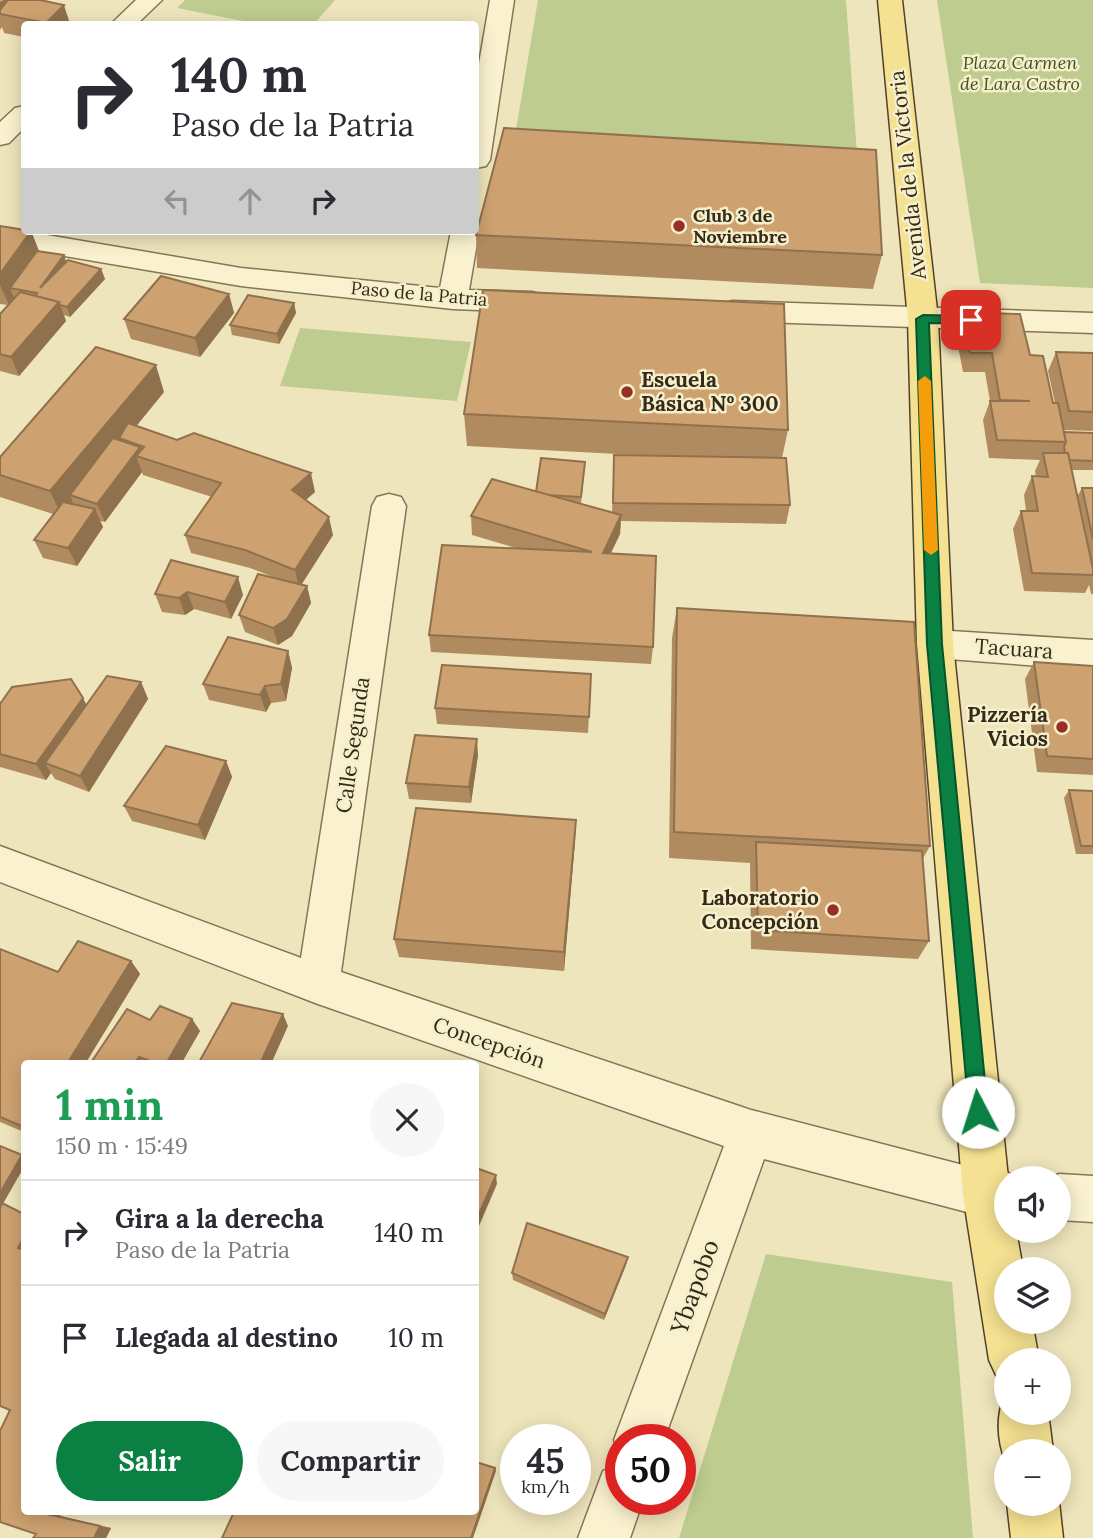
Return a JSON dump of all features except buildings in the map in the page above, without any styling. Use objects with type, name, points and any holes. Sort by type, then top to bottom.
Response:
[{"type":"main road","name":"Avenida de la Victoria","points":[[890,0],[923,319],[934,644],[994,1177]]},
{"type":"main road","points":[[1034,1516],[1037,1538]]},
{"type":"street","points":[[126,21],[149,0]]},
{"type":"street","points":[[479,142],[502,0]]},
{"type":"street","points":[[0,137],[21,117]]},
{"type":"street","points":[[453,299],[463,235]]},
{"type":"street","name":"Paso de la Patria","points":[[0,236],[241,276],[453,299],[564,304]]},
{"type":"street","points":[[702,309],[1093,323]]},
{"type":"street","name":"Calle Segunda","points":[[318,984],[389,506]]},
{"type":"street","name":"Tacuara","points":[[934,644],[1093,655]]},
{"type":"street","name":"Concepción","points":[[0,864],[318,984],[751,1133],[994,1194]]},
{"type":"street","name":"Ybapobo","points":[[645,1424],[751,1133]]},
{"type":"street","points":[[1071,1198],[1093,1199]]},
{"type":"street","points":[[604,1538],[612,1515]]},
{"type":"green space","points":[[185,0],[335,0],[317,21],[244,21],[177,8]]},
{"type":"green space","points":[[538,0],[846,0],[859,182],[510,165]]},
{"type":"green space","name":"Plaza Carmen de Lara Castro","points":[[937,0],[1093,0],[1093,288],[980,283]]},
{"type":"green space","points":[[300,328],[471,342],[457,401],[280,386]]},
{"type":"green space","points":[[766,1254],[952,1282],[973,1538],[679,1538],[686,1515],[696,1515],[696,1483]]},
{"type":"slow traffic","points":[[925,381],[931,550]]},
{"type":"place","name":"Club 3 de Noviembre","points":[[679,226]]},
{"type":"place","name":"Escuela Básica Nº 300","points":[[627,392]]},
{"type":"place","name":"Pizzería Vicios","points":[[1062,727]]},
{"type":"place","name":"Laboratorio Concepción","points":[[833,910]]},
{"type":"route","points":[[971,320],[923,319],[934,644],[978,1112]]}]
